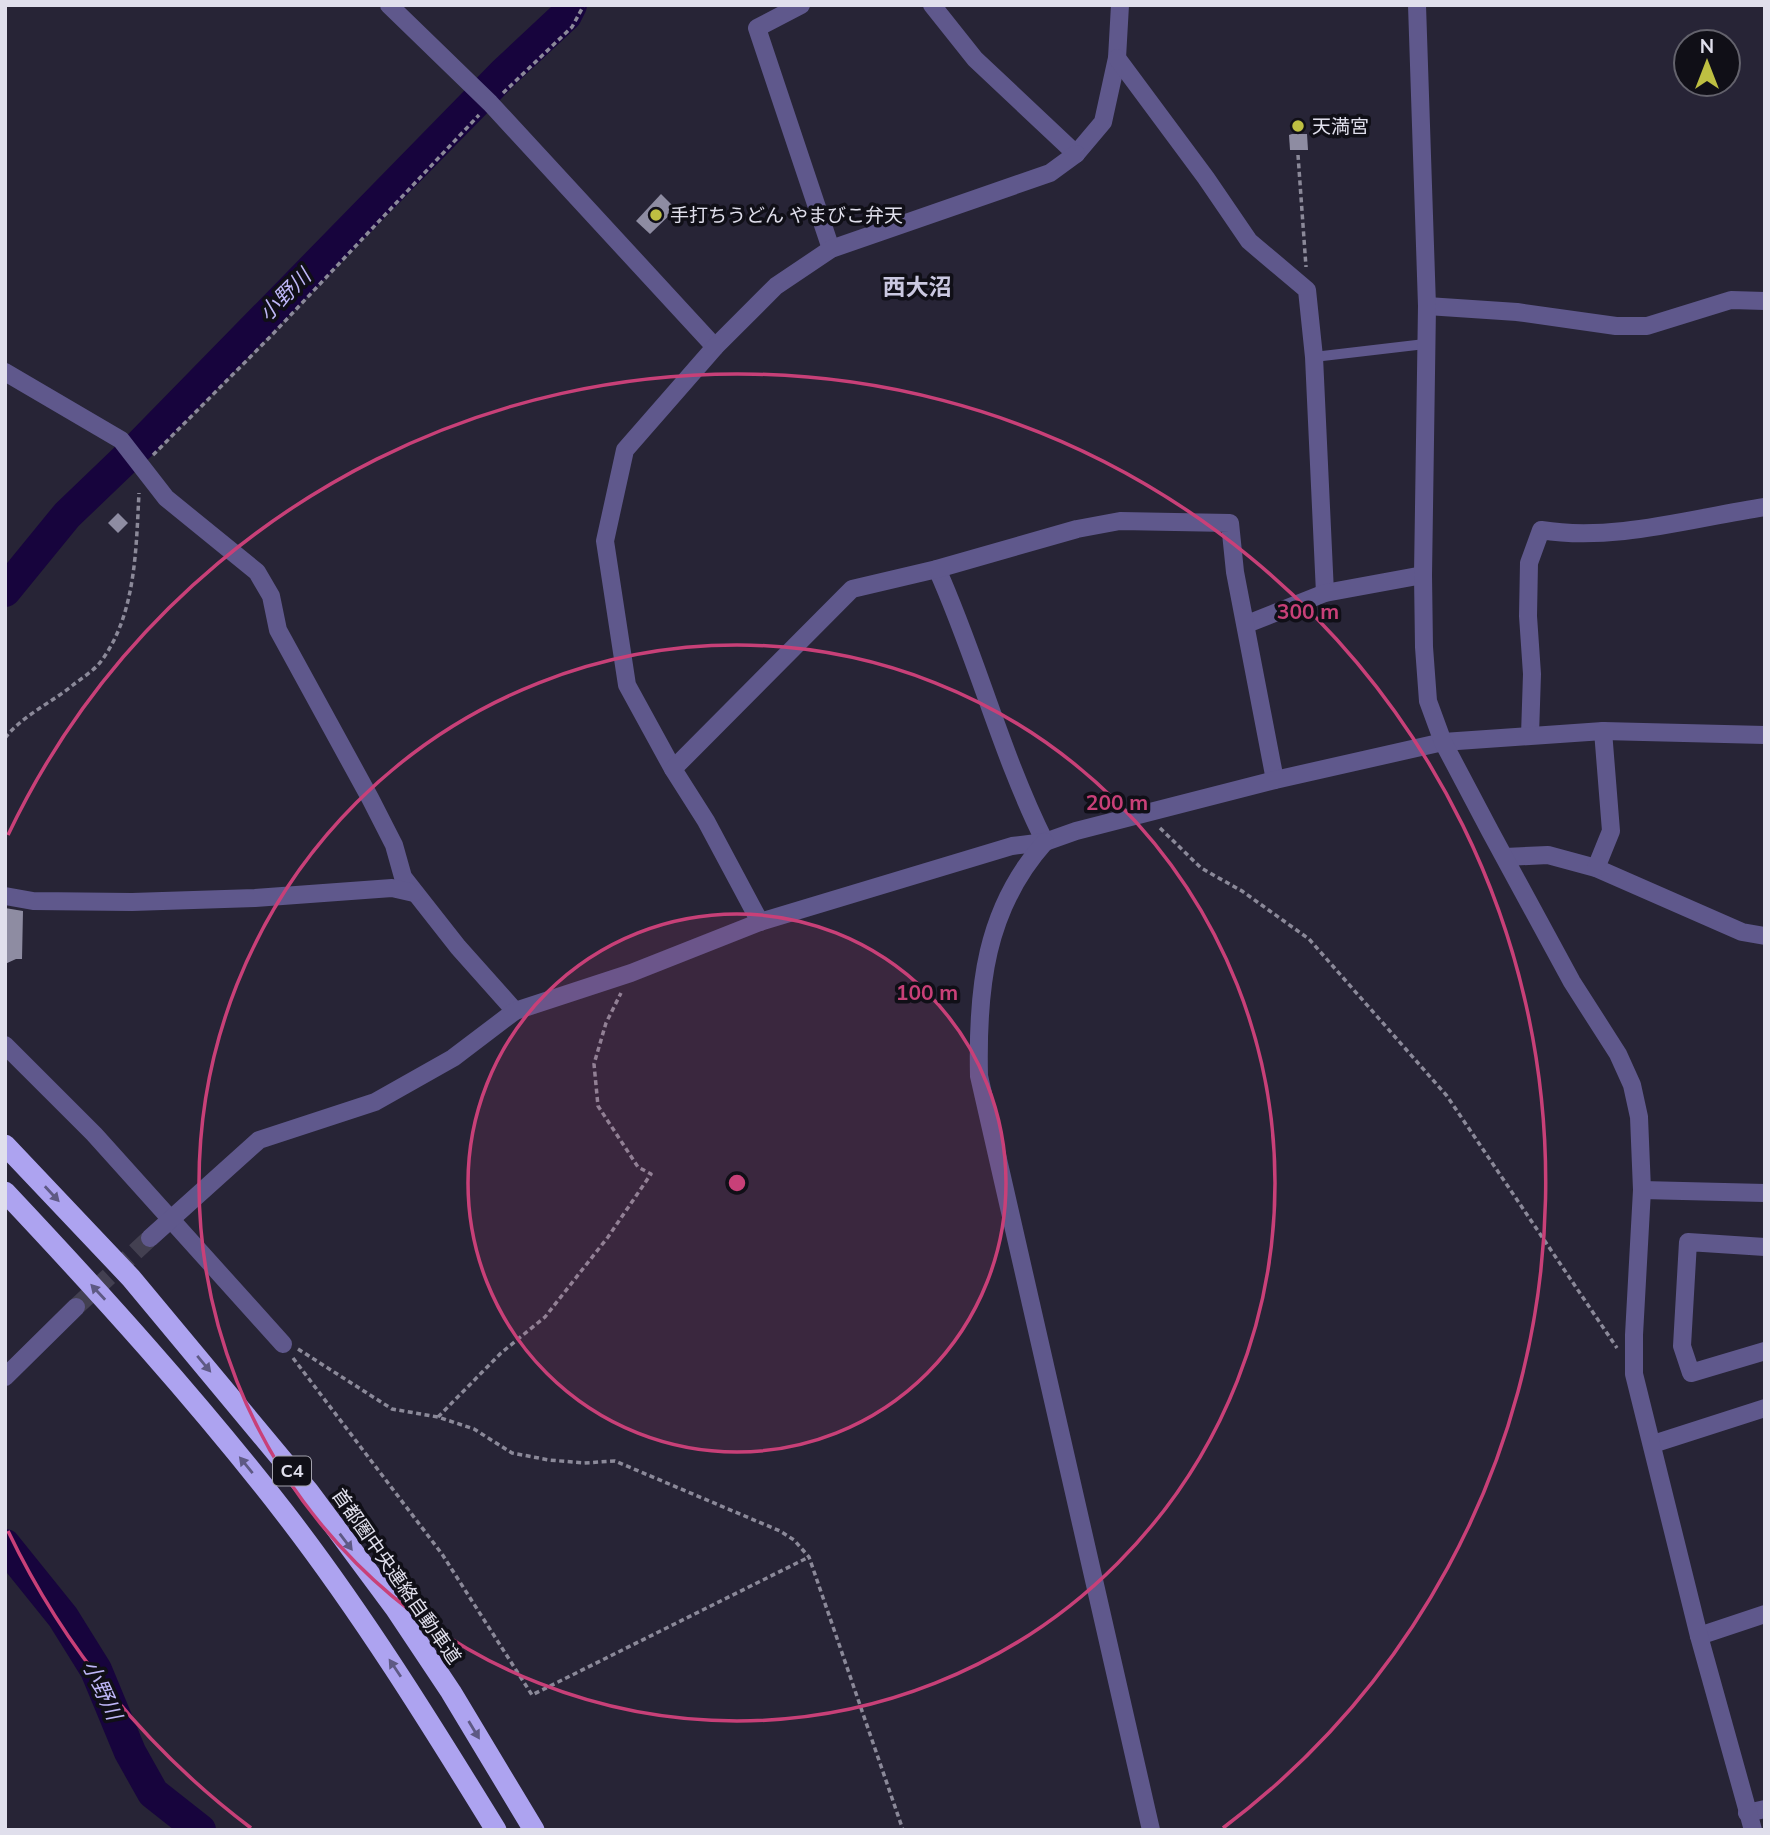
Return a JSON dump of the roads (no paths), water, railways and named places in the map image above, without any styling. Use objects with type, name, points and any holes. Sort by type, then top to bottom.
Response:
[{"type":"highway","name":"首都圏中央連絡自動車道","points":[[5,1145],[131,1278],[309,1492],[395,1608],[451,1692],[534,1830]]},
{"type":"highway","name":"C4","points":[[5,1192],[191,1396],[284,1512],[424,1711],[496,1830]]},
{"type":"street","points":[[389,5],[490,103],[715,347]]},
{"type":"street","points":[[801,5],[757,28],[831,249]]},
{"type":"street","points":[[932,5],[975,60],[1076,153]]},
{"type":"street","points":[[760,922],[706,821],[673,769],[627,685],[606,541],[625,450],[715,347],[776,286],[831,249],[1050,173],[1076,153],[1103,122],[1117,58],[1120,5]]},
{"type":"street","points":[[1417,5],[1427,306],[1423,575],[1428,701],[1443,742],[1572,982],[1618,1054],[1632,1085],[1639,1117],[1642,1190],[1634,1374],[1699,1636],[1750,1822],[1765,1809]]},
{"type":"street","points":[[1117,58],[1249,241],[1307,290],[1314,357],[1325,593]]},
{"type":"street","points":[[1427,306],[1517,312],[1616,326],[1647,326],[1731,300],[1765,301]]},
{"type":"street","points":[[5,372],[121,440],[166,498],[257,572],[271,596],[278,630],[288,651],[394,845],[403,877],[515,1011]]},
{"type":"street","points":[[1530,735],[1532,674],[1528,616],[1529,563],[1541,530],[1569,535],[1623,530],[1765,507]]},
{"type":"street","points":[[673,769],[852,589],[937,569],[1077,529],[1120,521],[1230,523],[1235,572],[1275,780]]},
{"type":"street","points":[[937,569],[992,718],[1030,813],[1045,842]]},
{"type":"street","points":[[1247,624],[1325,593],[1423,575]]},
{"type":"street","points":[[1596,868],[1611,831],[1603,731]]},
{"type":"street","points":[[150,1238],[259,1140],[375,1102],[453,1058],[515,1011],[631,973],[760,922],[1012,846],[1045,842],[1076,831],[1275,780],[1443,742],[1603,731],[1765,735]]},
{"type":"street","points":[[1045,842],[1023,867],[1007,894],[985,966],[978,1019],[979,1076],[1150,1830]]},
{"type":"street","points":[[1505,857],[1548,855],[1596,868],[1742,932],[1765,936]]},
{"type":"street","points":[[5,896],[33,901],[132,902],[255,898],[391,888],[414,893]]},
{"type":"street","points":[[5,1045],[94,1134],[283,1344]]},
{"type":"street","points":[[1642,1190],[1765,1194]]},
{"type":"street","points":[[1765,1247],[1689,1242],[1682,1346],[1691,1373],[1765,1350]]},
{"type":"street","points":[[5,1377],[76,1307]]},
{"type":"street","points":[[1653,1444],[1765,1408]]},
{"type":"street","points":[[1699,1636],[1765,1614]]},
{"type":"lane","points":[[1314,357],[1425,344]]},
{"type":"waterway","name":"小野川","points":[[5,591],[67,515],[141,444],[504,73],[566,15],[571,5]]},
{"type":"waterway","name":"小野川","points":[[5,1545],[63,1617],[96,1670],[130,1752],[153,1793],[200,1830]]},
{"type":"tunnel","points":[[76,1307],[150,1238]]},
{"type":"place","name":"天満宮","points":[[1298,126]]},
{"type":"place","name":"手打ちうどん やまびこ弁天","points":[[656,215]]},
{"type":"district","name":"西大沼","points":[[917,287]]}]
